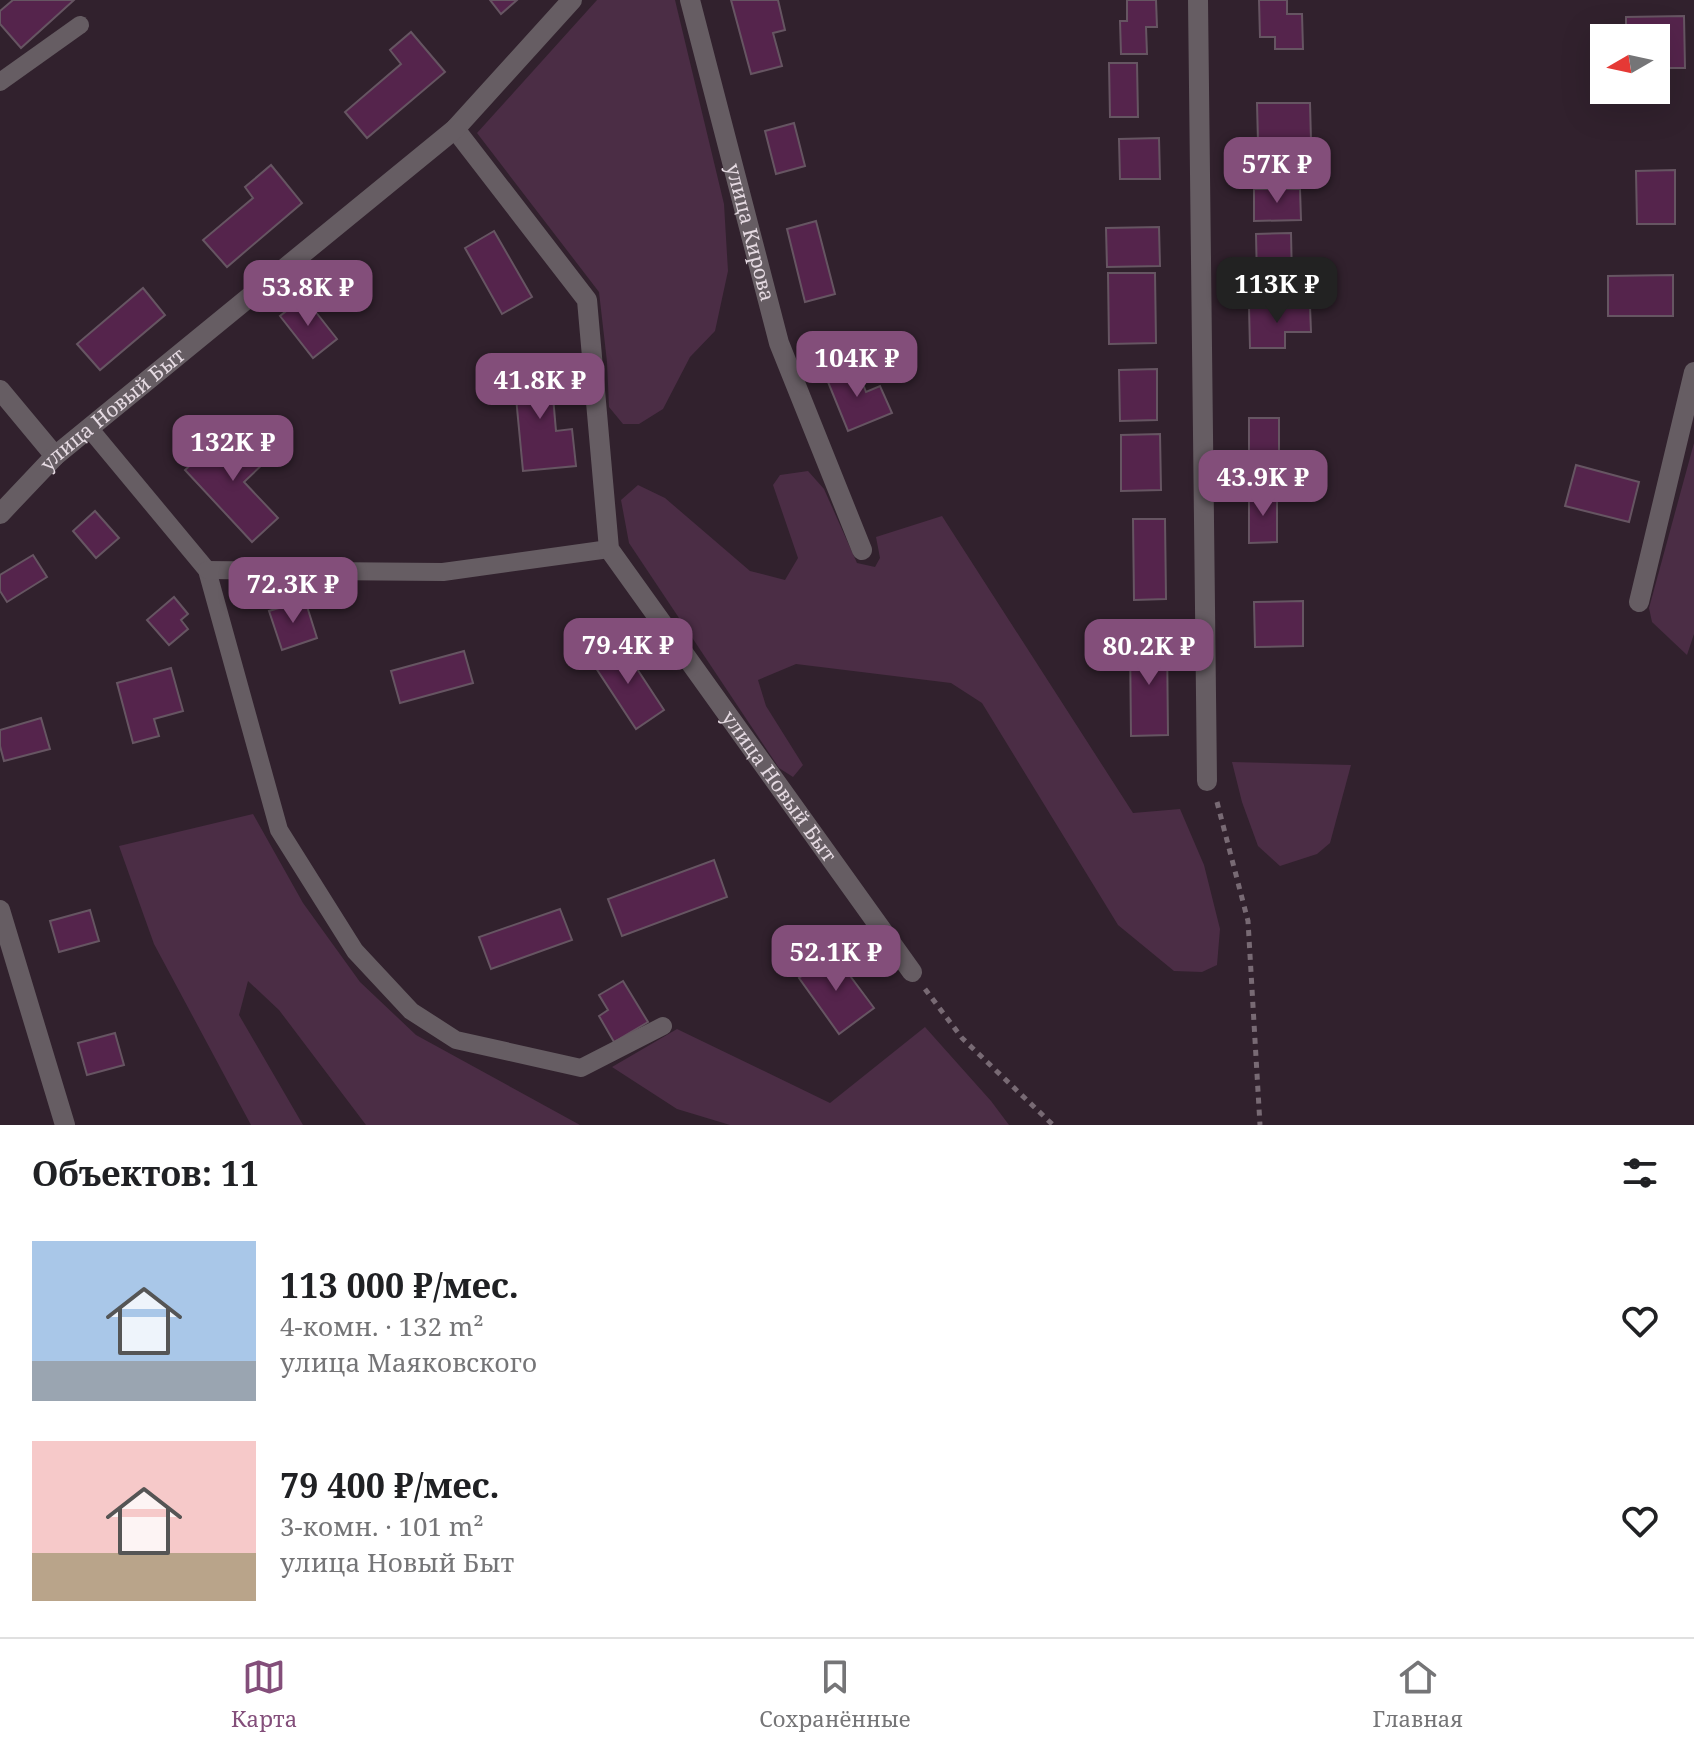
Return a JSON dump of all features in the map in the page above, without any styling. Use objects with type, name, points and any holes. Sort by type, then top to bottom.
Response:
[{"type":"street","name":"улица Новый Быт","points":[[0,514],[55,456],[455,129],[572,0]]},
{"type":"street","name":"улица Кирова","points":[[690,0],[779,343],[862,550]]},
{"type":"street","points":[[1198,0],[1207,781]]},
{"type":"street","points":[[455,129],[587,300],[609,549]]},
{"type":"street","points":[[1639,602],[1694,372]]},
{"type":"street","points":[[0,390],[55,456]]},
{"type":"street","name":"улица Новый Быт","points":[[609,549],[912,972]]},
{"type":"street","points":[[0,910],[65,1125]]},
{"type":"lane","points":[[0,82],[80,25]]},
{"type":"lane","points":[[89,428],[207,570],[279,830],[355,951],[411,1011],[456,1040],[581,1068],[663,1026]]},
{"type":"lane","points":[[207,570],[443,572],[609,549]]},
{"type":"path","points":[[1207,781],[1220,809],[1248,921],[1260,1125]]},
{"type":"path","points":[[912,972],[962,1038],[1053,1125]]},
{"type":"shaded area","points":[[597,0],[675,0],[724,204],[728,271],[715,331],[690,357],[663,409],[639,424],[623,424],[609,407],[599,292],[477,133]]},
{"type":"shaded area","points":[[1694,443],[1694,634],[1687,655],[1652,622],[1649,608]]},
{"type":"shaded area","points":[[808,471],[824,489],[857,563],[875,567],[880,558],[876,537],[942,516],[1133,813],[1180,809],[1204,865],[1220,929],[1217,965],[1202,972],[1174,971],[1118,925],[982,703],[951,683],[796,664],[758,680],[766,706],[803,765],[793,777],[779,768],[629,543],[621,500],[638,485],[665,498],[750,571],[785,580],[798,558],[773,485],[780,475]]},
{"type":"shaded area","points":[[1232,762],[1351,765],[1330,843],[1317,854],[1280,866],[1258,846]]},
{"type":"shaded area","points":[[253,814],[303,903],[360,982],[416,1035],[580,1125],[366,1125],[279,1010],[248,981],[239,1015],[303,1125],[251,1125],[154,944],[119,846]]},
{"type":"shaded area","points":[[925,1027],[1009,1125],[730,1125],[677,1109],[612,1067],[677,1029],[830,1103]]},
{"type":"building","points":[[13,0],[74,0],[21,48],[0,24],[0,11]]},
{"type":"building","points":[[490,0],[517,0],[501,14]]},
{"type":"building","points":[[731,0],[778,0],[785,30],[773,33],[782,66],[751,74]]},
{"type":"building","points":[[1127,0],[1156,0],[1157,27],[1146,27],[1147,54],[1121,54],[1120,21],[1127,21]]},
{"type":"building","points":[[1259,0],[1287,0],[1287,14],[1302,14],[1303,49],[1275,49],[1275,37],[1260,37]]},
{"type":"building","points":[[1684,16],[1685,68],[1670,68],[1670,24],[1626,24],[1626,17]]},
{"type":"building","points":[[411,32],[445,72],[367,138],[345,112],[401,64],[390,50]]},
{"type":"building","points":[[1109,63],[1137,63],[1138,117],[1110,117]]},
{"type":"building","points":[[1257,103],[1310,103],[1311,141],[1258,142]]},
{"type":"building","points":[[794,123],[805,166],[776,174],[765,131]]},
{"type":"building","points":[[1159,138],[1160,179],[1120,179],[1119,139]]},
{"type":"building","points":[[271,165],[302,203],[227,267],[203,240],[253,198],[245,187]]},
{"type":"building","points":[[1675,170],[1675,224],[1637,224],[1636,171]]},
{"type":"building","points":[[1254,189],[1300,189],[1301,220],[1254,221]]},
{"type":"building","points":[[816,221],[835,294],[805,302],[787,229]]},
{"type":"building","points":[[1159,227],[1160,266],[1107,267],[1106,228]]},
{"type":"building","points":[[494,231],[532,297],[502,314],[465,248]]},
{"type":"building","points":[[1291,233],[1292,280],[1257,280],[1256,234]]},
{"type":"building","points":[[1108,273],[1155,273],[1156,343],[1109,344]]},
{"type":"building","points":[[1673,275],[1673,316],[1608,316],[1608,276]]},
{"type":"building","points":[[143,288],[165,315],[100,370],[77,344]]},
{"type":"building","points":[[304,297],[337,339],[313,358],[280,316]]},
{"type":"building","points":[[1310,306],[1311,332],[1285,332],[1285,348],[1250,348],[1249,307]]},
{"type":"building","points":[[550,362],[556,431],[572,429],[576,466],[523,471],[513,366]]},
{"type":"building","points":[[856,366],[866,392],[880,386],[892,413],[848,431],[826,377]]},
{"type":"building","points":[[1157,369],[1157,420],[1120,421],[1119,370]]},
{"type":"building","points":[[1249,418],[1279,418],[1279,466],[1249,466]]},
{"type":"building","points":[[232,427],[265,462],[244,482],[278,518],[252,542],[185,470]]},
{"type":"building","points":[[1160,434],[1161,490],[1121,491],[1121,435]]},
{"type":"building","points":[[1576,465],[1639,482],[1629,522],[1565,506]]},
{"type":"building","points":[[1277,494],[1277,542],[1249,543],[1249,495]]},
{"type":"building","points":[[95,511],[119,538],[96,558],[73,531]]},
{"type":"building","points":[[1133,519],[1165,519],[1166,599],[1134,600]]},
{"type":"building","points":[[33,555],[47,577],[7,602],[0,591],[0,575]]},
{"type":"building","points":[[174,597],[188,614],[181,620],[188,629],[169,645],[147,620]]},
{"type":"building","points":[[305,600],[317,638],[282,650],[269,611]]},
{"type":"building","points":[[1303,601],[1303,646],[1255,647],[1254,602]]},
{"type":"building","points":[[1167,638],[1168,735],[1131,736],[1130,639]]},
{"type":"building","points":[[620,643],[664,710],[636,729],[592,662]]},
{"type":"building","points":[[464,651],[473,683],[400,703],[391,671]]},
{"type":"building","points":[[171,668],[183,711],[154,719],[159,736],[133,743],[117,683]]},
{"type":"building","points":[[41,718],[50,749],[4,761],[0,730]]},
{"type":"building","points":[[714,860],[727,897],[622,936],[608,899]]},
{"type":"building","points":[[560,909],[572,940],[491,969],[479,937]]},
{"type":"building","points":[[90,910],[99,941],[59,952],[50,921]]},
{"type":"building","points":[[833,953],[874,1008],[839,1034],[799,978]]},
{"type":"building","points":[[623,981],[648,1022],[614,1042],[599,1016],[608,1010],[599,995]]},
{"type":"building","points":[[115,1033],[124,1065],[87,1075],[78,1043]]}]
